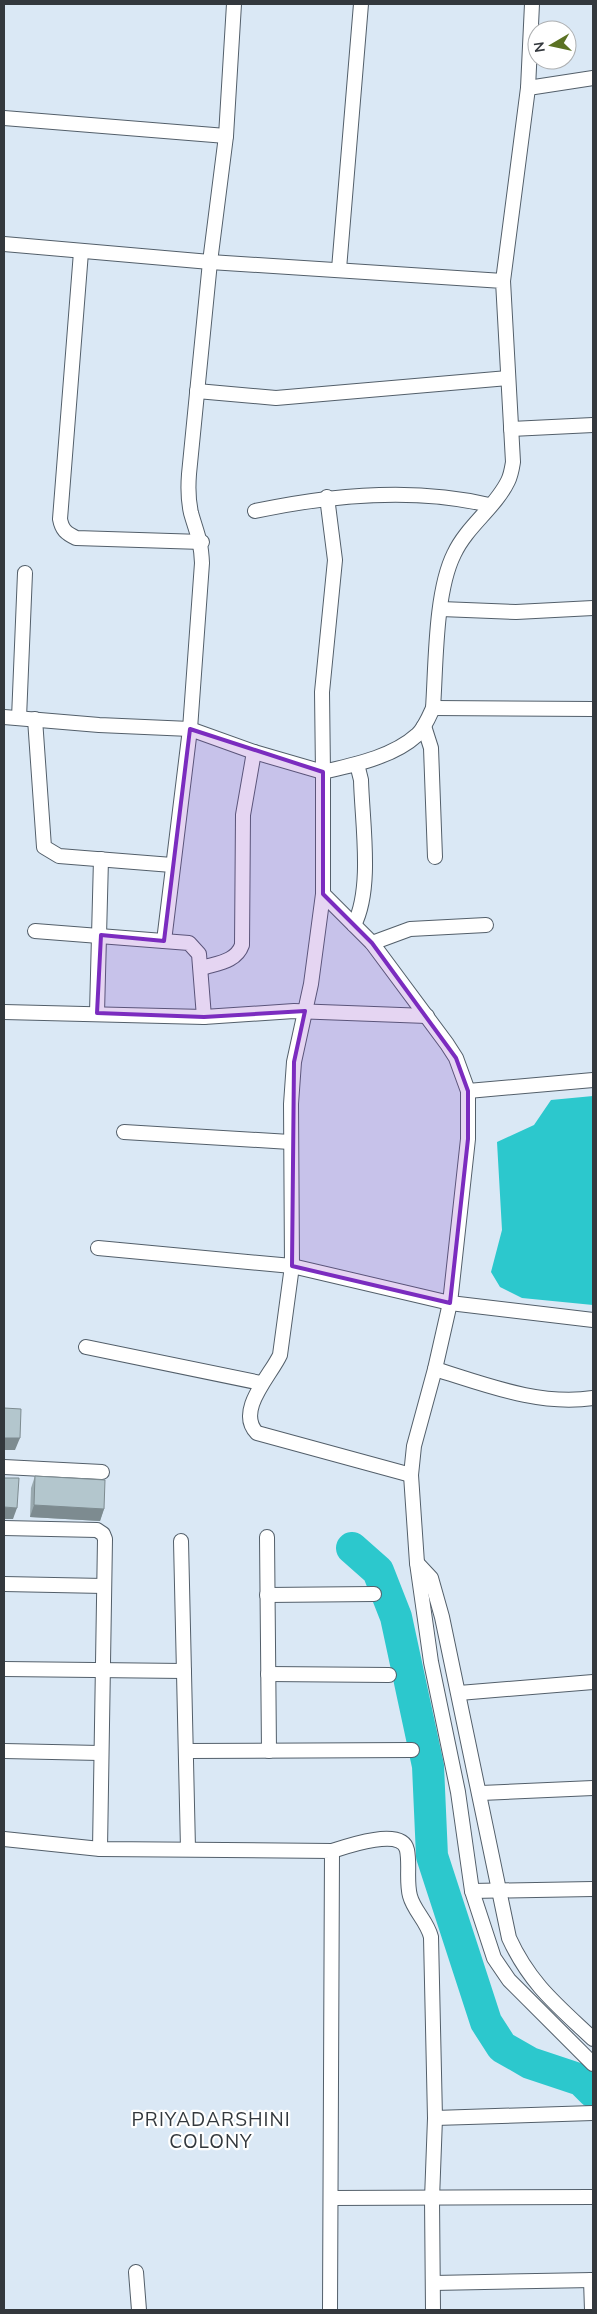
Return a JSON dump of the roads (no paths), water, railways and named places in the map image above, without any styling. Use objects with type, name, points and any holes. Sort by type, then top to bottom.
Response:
[{"type":"street","points":[[164,941],[190,729],[202,542],[191,513],[188,495],[210,262],[226,136],[234,4]]},
{"type":"street","points":[[339,269],[361,4]]},
{"type":"street","points":[[4,717],[99,725],[190,729],[254,752],[323,772],[357,764],[400,747],[418,735],[433,708],[441,609],[446,577],[453,555],[465,534],[509,480],[513,462],[503,281],[528,88],[532,4]]},
{"type":"street","points":[[528,88],[593,78]]},
{"type":"street","points":[[4,118],[226,136]]},
{"type":"street","points":[[4,244],[210,262],[503,281]]},
{"type":"street","points":[[81,252],[60,519],[62,527],[67,534],[76,538],[202,542]]},
{"type":"street","points":[[197,391],[286,398],[508,378]]},
{"type":"street","points":[[511,429],[593,425]]},
{"type":"street","points":[[255,511],[327,497],[431,496],[469,500],[489,505]]},
{"type":"street","points":[[327,497],[335,560],[322,692],[323,894],[311,984],[294,1062],[290,1142],[292,1266],[280,1354],[276,1364],[261,1383],[249,1420],[257,1433],[411,1475]]},
{"type":"street","points":[[19,718],[25,573]]},
{"type":"street","points":[[441,609],[516,612],[593,608]]},
{"type":"street","points":[[433,708],[593,709]]},
{"type":"street","points":[[35,719],[44,847],[58,856],[172,865]]},
{"type":"street","points":[[424,726],[431,748],[436,857]]},
{"type":"street","points":[[202,968],[232,959],[239,954],[242,946],[243,815],[254,752]]},
{"type":"street","points":[[354,925],[360,914],[364,889],[361,780],[357,764]]},
{"type":"street","points":[[97,1013],[102,859]]},
{"type":"street","points":[[323,894],[372,944],[427,1016],[456,1058],[468,1091],[468,1139],[450,1303],[435,1370],[414,1446],[411,1475],[417,1563],[431,1662],[458,1792],[472,1891],[494,1958],[509,1980],[587,2050],[593,2064]]},
{"type":"street","points":[[372,944],[410,929],[486,925]]},
{"type":"street","points":[[36,931],[189,943],[199,954],[202,968],[204,1017]]},
{"type":"street","points":[[4,1012],[204,1017],[305,1012],[427,1016]]},
{"type":"street","points":[[468,1091],[593,1080]]},
{"type":"street","points":[[124,1132],[290,1142]]},
{"type":"street","points":[[98,1248],[292,1266],[450,1303],[593,1320]]},
{"type":"street","points":[[86,1347],[261,1383]]},
{"type":"street","points":[[435,1370],[515,1394],[545,1399],[578,1400],[593,1398]]},
{"type":"street","points":[[4,1467],[102,1472]]},
{"type":"street","points":[[4,1528],[97,1530],[103,1534],[105,1539],[100,1753],[100,1849]]},
{"type":"street","points":[[267,1537],[269,1751]]},
{"type":"street","points":[[181,1541],[188,1849]]},
{"type":"street","points":[[417,1563],[431,1578],[435,1589],[481,1793],[509,1938],[518,1956],[541,1991],[593,2039]]},
{"type":"street","points":[[4,1584],[104,1586]]},
{"type":"street","points":[[267,1595],[374,1594]]},
{"type":"street","points":[[4,1669],[102,1672],[184,1671]]},
{"type":"street","points":[[268,1674],[389,1675]]},
{"type":"street","points":[[459,1693],[593,1682]]},
{"type":"street","points":[[186,1751],[412,1750]]},
{"type":"street","points":[[4,1751],[100,1753]]},
{"type":"street","points":[[481,1793],[593,1788]]},
{"type":"street","points":[[4,1839],[100,1849],[332,1851],[359,1842],[374,1840],[397,1840],[403,1842],[407,1849],[409,1894],[412,1903],[428,1926],[431,1937],[435,2118],[432,2199],[433,2310]]},
{"type":"street","points":[[330,2310],[332,1851]]},
{"type":"street","points":[[472,1891],[593,1889]]},
{"type":"street","points":[[435,2118],[593,2113]]},
{"type":"street","points":[[331,2198],[593,2197]]},
{"type":"street","points":[[136,2272],[138,2310]]},
{"type":"street","points":[[433,2283],[592,2280],[592,2310]]},
{"type":"water","points":[[593,1096],[593,1305],[522,1298],[500,1287],[491,1272],[502,1230],[497,1142],[534,1125],[551,1100]]},
{"type":"waterway","points":[[352,1548],[378,1571],[396,1617],[428,1766],[432,1856],[486,2022],[502,2047],[530,2063],[581,2080],[593,2092]]},
{"type":"district","name":"PRIYADARSHINI COLONY","points":[[211,2130]]}]
